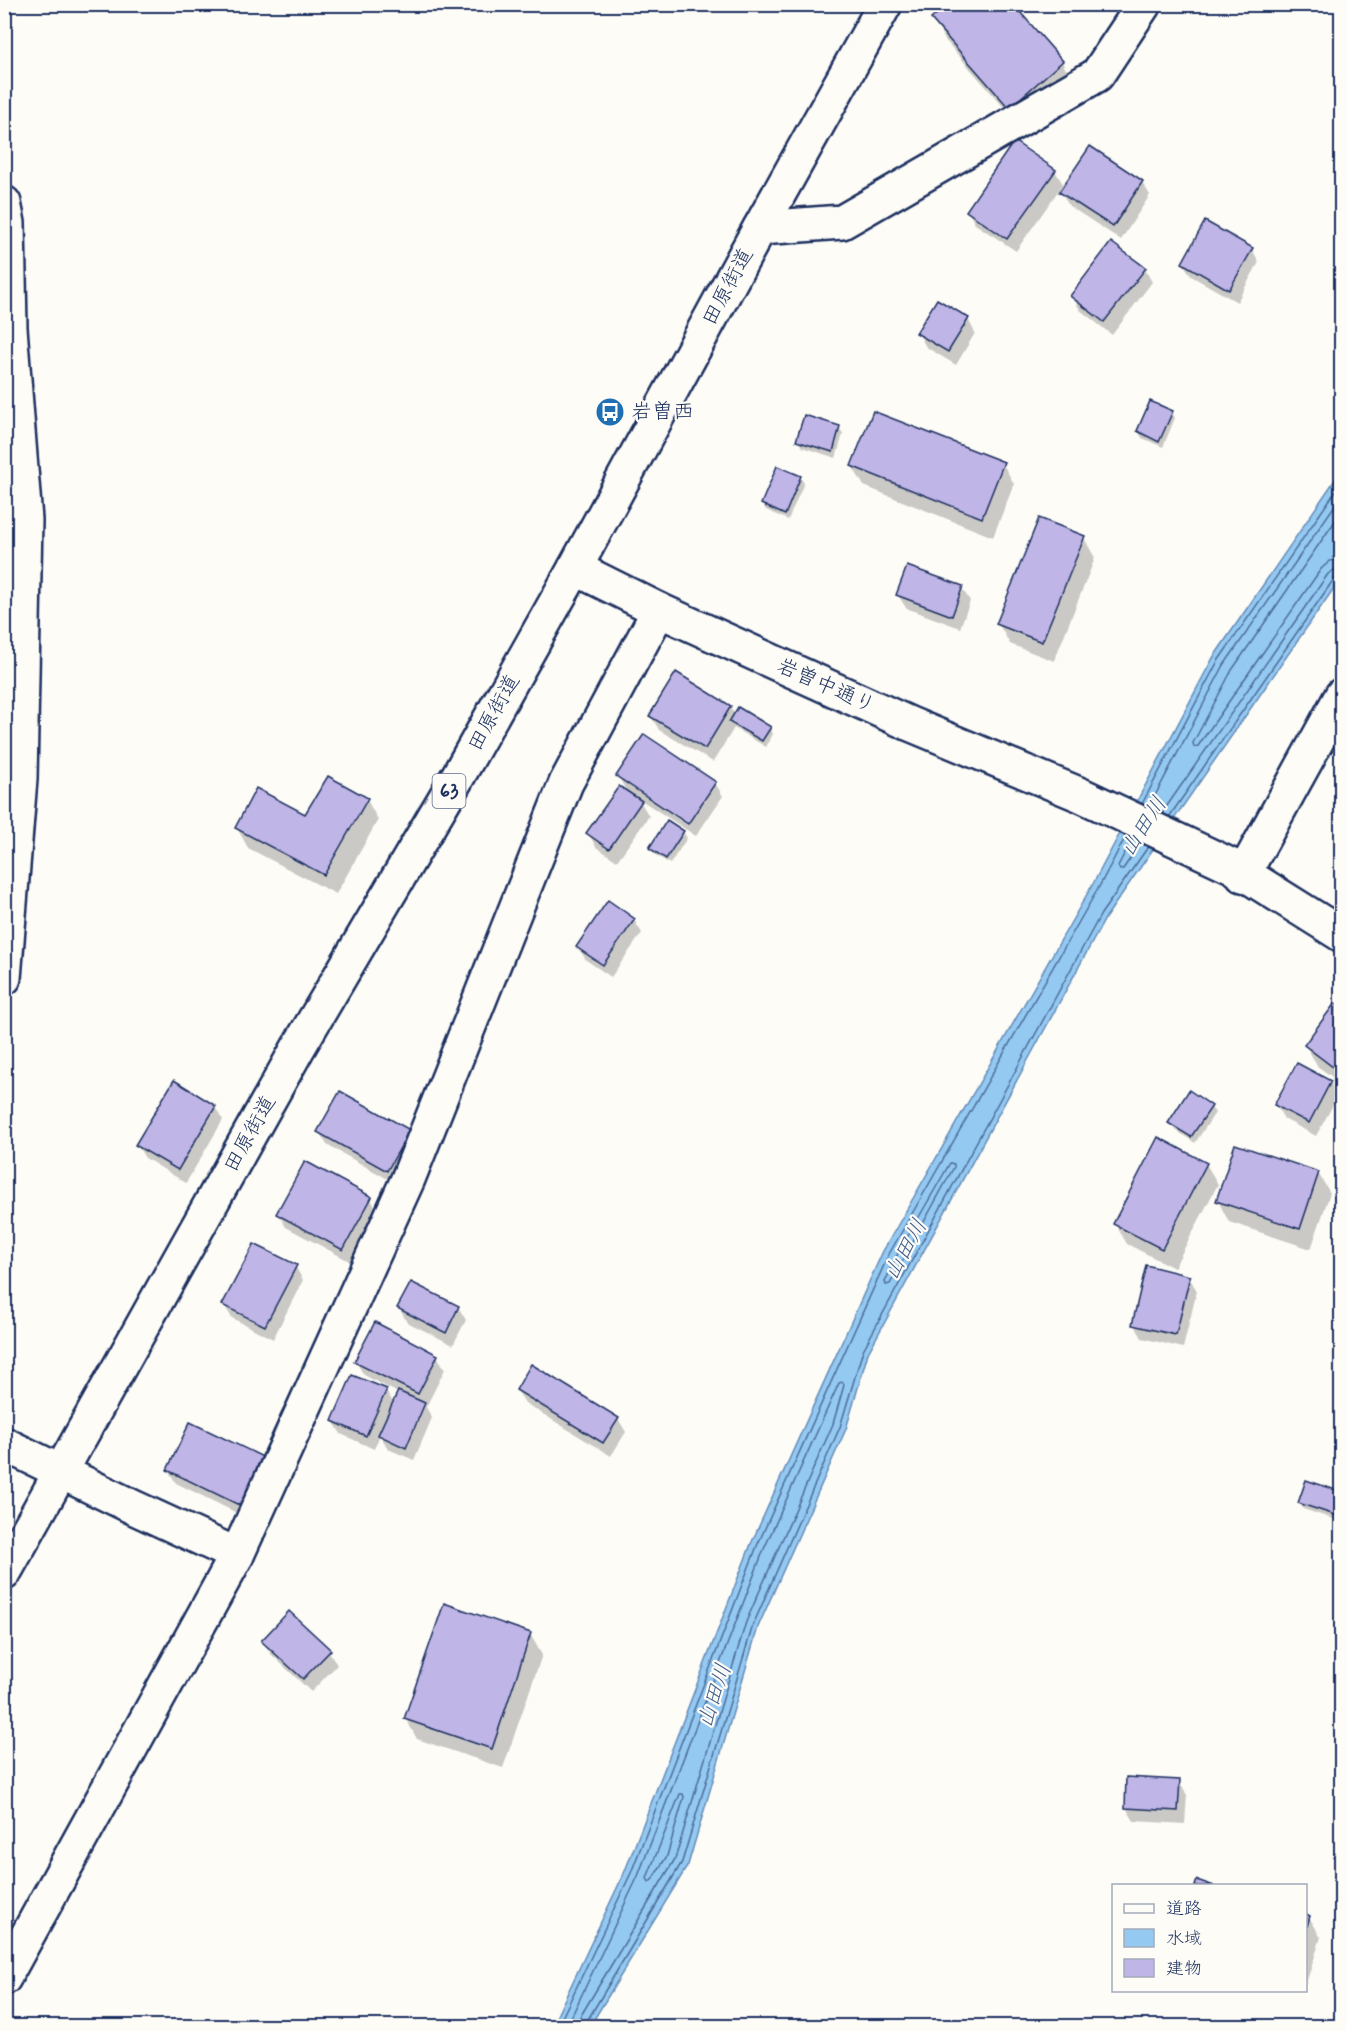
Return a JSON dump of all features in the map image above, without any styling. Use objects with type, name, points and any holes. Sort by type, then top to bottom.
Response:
[{"type":"street","name":"田原街道","points":[[4,1573],[298,1048],[457,778],[575,568],[885,4]]},
{"type":"street","points":[[760,228],[843,222],[1097,75],[1143,4]]},
{"type":"street","points":[[4,203],[8,223],[10,328],[25,520],[20,779],[4,978]]},
{"type":"street","name":"岩曽中通り","points":[[575,568],[659,610],[910,724],[1081,795],[1238,871]]},
{"type":"street","points":[[4,1978],[237,1556],[408,1179],[566,783],[659,610]]},
{"type":"street","points":[[1341,695],[1238,871],[1341,935]]},
{"type":"street","points":[[4,1444],[237,1556]]},
{"type":"water","name":"山田川","points":[[1341,471],[1341,578],[1106,917],[868,1353],[846,1429],[758,1627],[688,1865],[590,2026],[552,2026],[625,1871],[751,1544],[883,1251],[1094,882],[1213,658]]},
{"type":"building","points":[[948,4],[1013,4],[1063,61],[1009,108],[931,19]]},
{"type":"building","points":[[1014,141],[1056,170],[1007,239],[966,211]]},
{"type":"building","points":[[1090,146],[1143,181],[1113,227],[1059,192]]},
{"type":"building","points":[[1205,221],[1253,248],[1229,290],[1182,263]]},
{"type":"building","points":[[1111,242],[1146,268],[1104,322],[1070,296]]},
{"type":"building","points":[[937,299],[969,318],[948,352],[916,333]]},
{"type":"building","points":[[1150,401],[1173,411],[1159,442],[1137,431]]},
{"type":"building","points":[[873,411],[1004,462],[982,518],[851,466]]},
{"type":"building","points":[[804,415],[840,426],[833,452],[796,441]]},
{"type":"building","points":[[777,466],[801,476],[785,515],[761,504]]},
{"type":"building","points":[[1039,518],[1085,536],[1042,642],[996,624]]},
{"type":"building","points":[[907,566],[963,586],[952,616],[896,595]]},
{"type":"building","points":[[676,672],[731,706],[705,749],[649,716]]},
{"type":"building","points":[[738,707],[771,727],[762,741],[729,722]]},
{"type":"building","points":[[644,734],[716,782],[688,824],[616,776]]},
{"type":"building","points":[[328,776],[368,798],[324,875],[235,828],[256,788],[305,814]]},
{"type":"building","points":[[619,786],[642,801],[609,849],[586,833]]},
{"type":"building","points":[[667,820],[684,831],[666,859],[649,848]]},
{"type":"building","points":[[608,900],[635,919],[603,965],[576,947]]},
{"type":"building","points":[[1335,1003],[1342,1008],[1342,1074],[1304,1045]]},
{"type":"building","points":[[1297,1063],[1331,1081],[1309,1123],[1274,1105]]},
{"type":"building","points":[[174,1080],[216,1106],[178,1170],[135,1145]]},
{"type":"building","points":[[1189,1090],[1212,1106],[1191,1137],[1168,1123]]},
{"type":"building","points":[[340,1091],[410,1130],[387,1171],[317,1132]]},
{"type":"building","points":[[1158,1137],[1207,1163],[1162,1249],[1113,1224]]},
{"type":"building","points":[[1235,1144],[1319,1172],[1300,1229],[1216,1201]]},
{"type":"building","points":[[305,1161],[372,1197],[343,1250],[276,1214]]},
{"type":"building","points":[[254,1244],[297,1265],[265,1326],[222,1305]]},
{"type":"building","points":[[1146,1265],[1190,1276],[1176,1335],[1132,1325]]},
{"type":"building","points":[[411,1282],[459,1306],[446,1333],[397,1308]]},
{"type":"building","points":[[375,1322],[438,1355],[418,1394],[354,1362]]},
{"type":"building","points":[[531,1364],[619,1418],[603,1443],[516,1390]]},
{"type":"building","points":[[352,1375],[387,1389],[366,1436],[332,1421]]},
{"type":"building","points":[[398,1391],[425,1403],[406,1448],[378,1435]]},
{"type":"building","points":[[190,1422],[265,1458],[241,1506],[167,1470]]},
{"type":"building","points":[[1306,1480],[1342,1492],[1342,1507],[1338,1516],[1298,1503]]},
{"type":"building","points":[[444,1603],[531,1633],[492,1749],[404,1719]]},
{"type":"building","points":[[289,1611],[331,1650],[303,1679],[261,1641]]},
{"type":"building","points":[[1126,1777],[1180,1780],[1178,1811],[1125,1808]]},
{"type":"building","points":[[1197,1880],[1208,1884],[1196,1884]]},
{"type":"place","name":"岩曽西","points":[[610,412]]}]
